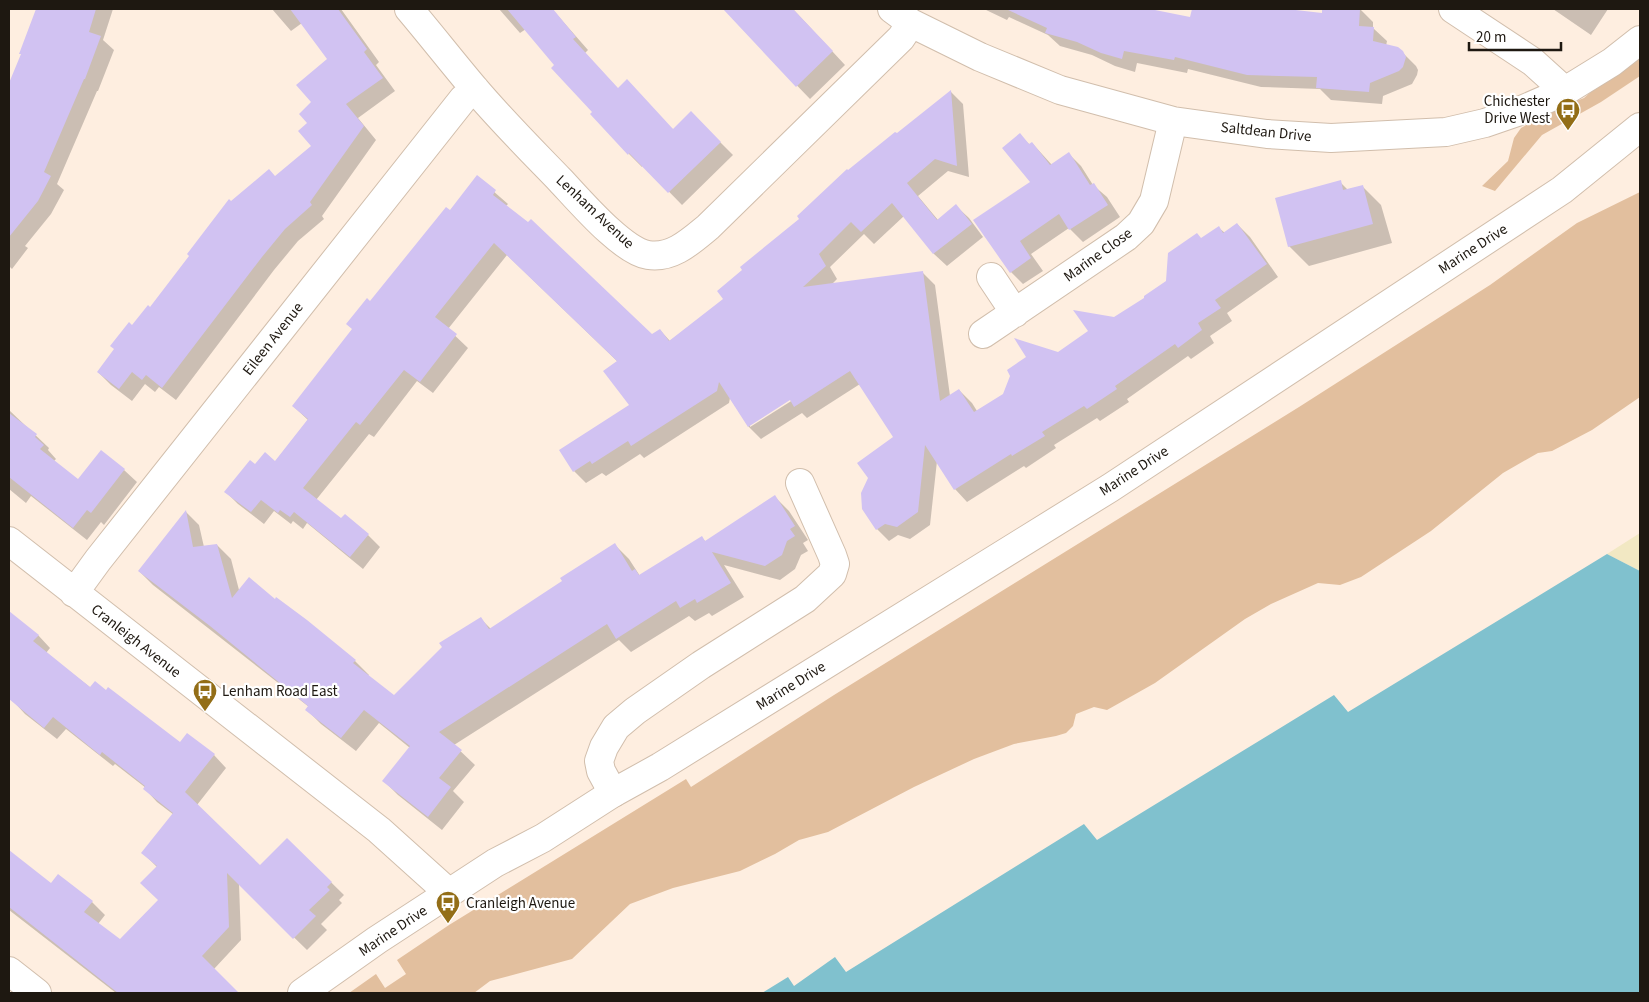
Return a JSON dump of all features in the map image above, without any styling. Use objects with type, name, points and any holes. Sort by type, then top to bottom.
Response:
[{"type":"street","name":"Lenham Avenue","points":[[409,9],[475,90],[584,206],[623,242],[640,253],[657,256],[678,250],[708,227],[901,38],[902,16]]},
{"type":"street","points":[[1453,9],[1533,62],[1565,91]]},
{"type":"street","name":"Saltdean Drive","points":[[902,16],[980,57],[1060,90],[1173,121],[1267,134],[1331,138],[1446,132],[1485,123],[1517,112],[1565,91],[1612,62],[1640,40]]},
{"type":"street","name":"Eileen Avenue","points":[[74,593],[98,560],[464,98],[475,90]]},
{"type":"street","name":"Marine Close","points":[[983,334],[1126,237],[1141,223],[1154,201],[1173,121]]},
{"type":"street","name":"Marine Drive","points":[[302,993],[377,940],[495,864],[543,838],[613,793],[660,767],[1110,488],[1562,190],[1640,127]]},
{"type":"street","points":[[991,277],[1015,313]]},
{"type":"street","points":[[613,793],[601,771],[599,761],[604,747],[616,727],[635,710],[805,599],[832,574],[835,564],[800,484]]},
{"type":"street","name":"Cranleigh Avenue","points":[[9,541],[351,807],[449,893]]},
{"type":"street","points":[[9,971],[37,993]]},
{"type":"shaded area","points":[[1640,57],[1640,76],[1601,102],[1542,135],[1495,191],[1482,186],[1508,161],[1514,138],[1521,128],[1551,111],[1584,98],[1610,75]]},
{"type":"shaded area","points":[[1640,192],[1640,397],[1592,430],[1552,451],[1538,453],[1503,473],[1431,531],[1361,577],[1340,585],[1318,583],[1271,604],[1245,619],[1155,683],[1107,710],[1094,707],[1076,714],[1073,726],[1066,733],[1014,744],[974,759],[914,787],[828,832],[799,840],[740,871],[673,888],[630,904],[572,959],[490,981],[474,993],[349,993],[376,974],[385,988],[406,974],[397,960],[449,925],[686,779],[691,787],[834,695],[1299,407],[1490,285],[1577,223]]},
{"type":"sand","points":[[1640,533],[1640,571],[1607,554]]},
{"type":"water","points":[[1607,554],[1640,571],[1640,993],[762,993],[788,977],[794,986],[835,957],[846,972],[1084,824],[1097,840],[1334,695],[1348,712]]},
{"type":"building","points":[[36,9],[96,9],[89,32],[101,36],[85,79],[44,172],[51,176],[38,201],[9,237],[9,83]]},
{"type":"building","points":[[290,9],[338,9],[367,49],[364,52],[383,78],[346,104],[364,126],[310,202],[312,205],[285,229],[262,257],[162,388],[146,375],[142,380],[132,372],[119,389],[97,372],[114,349],[110,346],[129,322],[132,325],[148,305],[150,307],[229,199],[231,201],[269,169],[275,176],[311,146],[298,131],[307,123],[299,114],[311,102],[296,85],[327,59]]},
{"type":"building","points":[[507,9],[553,9],[576,37],[573,39],[618,88],[627,79],[673,129],[691,111],[721,142],[668,193],[629,153],[628,155],[590,114],[592,112],[551,68],[554,65]]},
{"type":"building","points":[[723,9],[793,9],[833,51],[796,87]]},
{"type":"building","points":[[1006,9],[1150,9],[1190,17],[1192,9],[1287,9],[1322,13],[1322,9],[1360,9],[1359,26],[1374,27],[1373,41],[1398,47],[1406,57],[1403,67],[1399,71],[1370,83],[1369,92],[1316,88],[1317,77],[1247,75],[1175,57],[1174,60],[1124,51],[1122,59],[1101,53],[1077,42],[1045,33],[1047,28]]},
{"type":"building","points":[[951,90],[957,166],[935,159],[907,183],[937,220],[956,204],[972,224],[933,254],[892,203],[861,232],[851,222],[819,254],[826,266],[803,287],[923,271],[940,401],[959,389],[974,412],[1003,394],[1010,376],[1007,370],[1026,357],[1014,338],[1058,352],[1088,331],[1073,310],[1114,317],[1166,281],[1168,253],[1197,233],[1201,238],[1219,226],[1223,233],[1237,223],[1267,264],[1215,300],[1221,308],[1198,323],[1202,330],[1178,348],[1175,344],[1115,386],[1117,389],[1087,409],[1084,406],[1042,432],[1045,436],[1012,456],[1011,454],[954,490],[925,445],[918,512],[897,527],[885,524],[876,530],[862,509],[861,493],[868,478],[857,463],[893,437],[850,371],[794,407],[790,400],[748,427],[719,382],[717,391],[631,446],[628,441],[592,464],[590,461],[573,472],[559,450],[629,405],[603,371],[617,361],[494,243],[435,317],[457,334],[420,382],[404,370],[360,425],[356,422],[303,488],[341,518],[345,514],[369,534],[350,557],[294,512],[290,517],[280,510],[278,513],[261,500],[251,512],[224,492],[250,460],[255,464],[265,452],[275,461],[308,419],[292,406],[352,329],[346,324],[367,298],[370,301],[446,207],[450,210],[477,175],[496,190],[493,195],[528,222],[531,219],[652,334],[660,329],[669,341],[723,299],[717,291],[742,270],[740,267],[799,219],[797,216],[847,169],[895,132],[897,133]]},
{"type":"building","points":[[1020,133],[1029,144],[1032,142],[1050,165],[1069,152],[1090,185],[1094,183],[1108,205],[1069,230],[1059,214],[1020,241],[1031,258],[1010,273],[973,220],[1030,182],[1002,148]]},
{"type":"building","points":[[1341,180],[1343,190],[1363,185],[1373,224],[1288,247],[1275,198]]},
{"type":"building","points":[[9,413],[37,434],[35,437],[44,445],[40,449],[78,479],[101,450],[125,469],[91,513],[87,510],[73,528],[9,477]]},
{"type":"building","points":[[775,495],[795,526],[790,529],[795,536],[787,541],[782,555],[765,566],[712,552],[731,583],[697,603],[695,599],[680,608],[676,601],[616,639],[607,624],[439,732],[462,750],[439,778],[451,787],[428,817],[382,781],[410,746],[364,710],[341,738],[305,710],[308,706],[210,626],[138,571],[186,510],[193,547],[217,544],[232,598],[249,577],[275,599],[276,597],[307,620],[356,660],[353,663],[394,695],[442,647],[439,643],[481,617],[489,629],[562,581],[560,578],[615,543],[632,571],[635,569],[639,575],[702,536],[705,541]]},
{"type":"building","points":[[9,611],[39,635],[33,641],[90,687],[95,681],[106,690],[108,687],[180,742],[187,733],[215,754],[185,792],[260,865],[287,838],[332,882],[327,887],[330,890],[309,910],[316,916],[293,939],[227,873],[229,927],[202,956],[239,993],[118,993],[9,907],[9,850],[51,883],[58,874],[93,901],[84,912],[120,939],[158,900],[140,883],[157,866],[141,853],[173,813],[143,789],[145,786],[102,752],[100,755],[53,717],[44,728],[9,699]]},
{"type":"place","name":"Chichester Drive West","points":[[1568,131]]},
{"type":"place","name":"Lenham Road East","points":[[205,712]]},
{"type":"place","name":"Cranleigh Avenue","points":[[448,924]]}]
